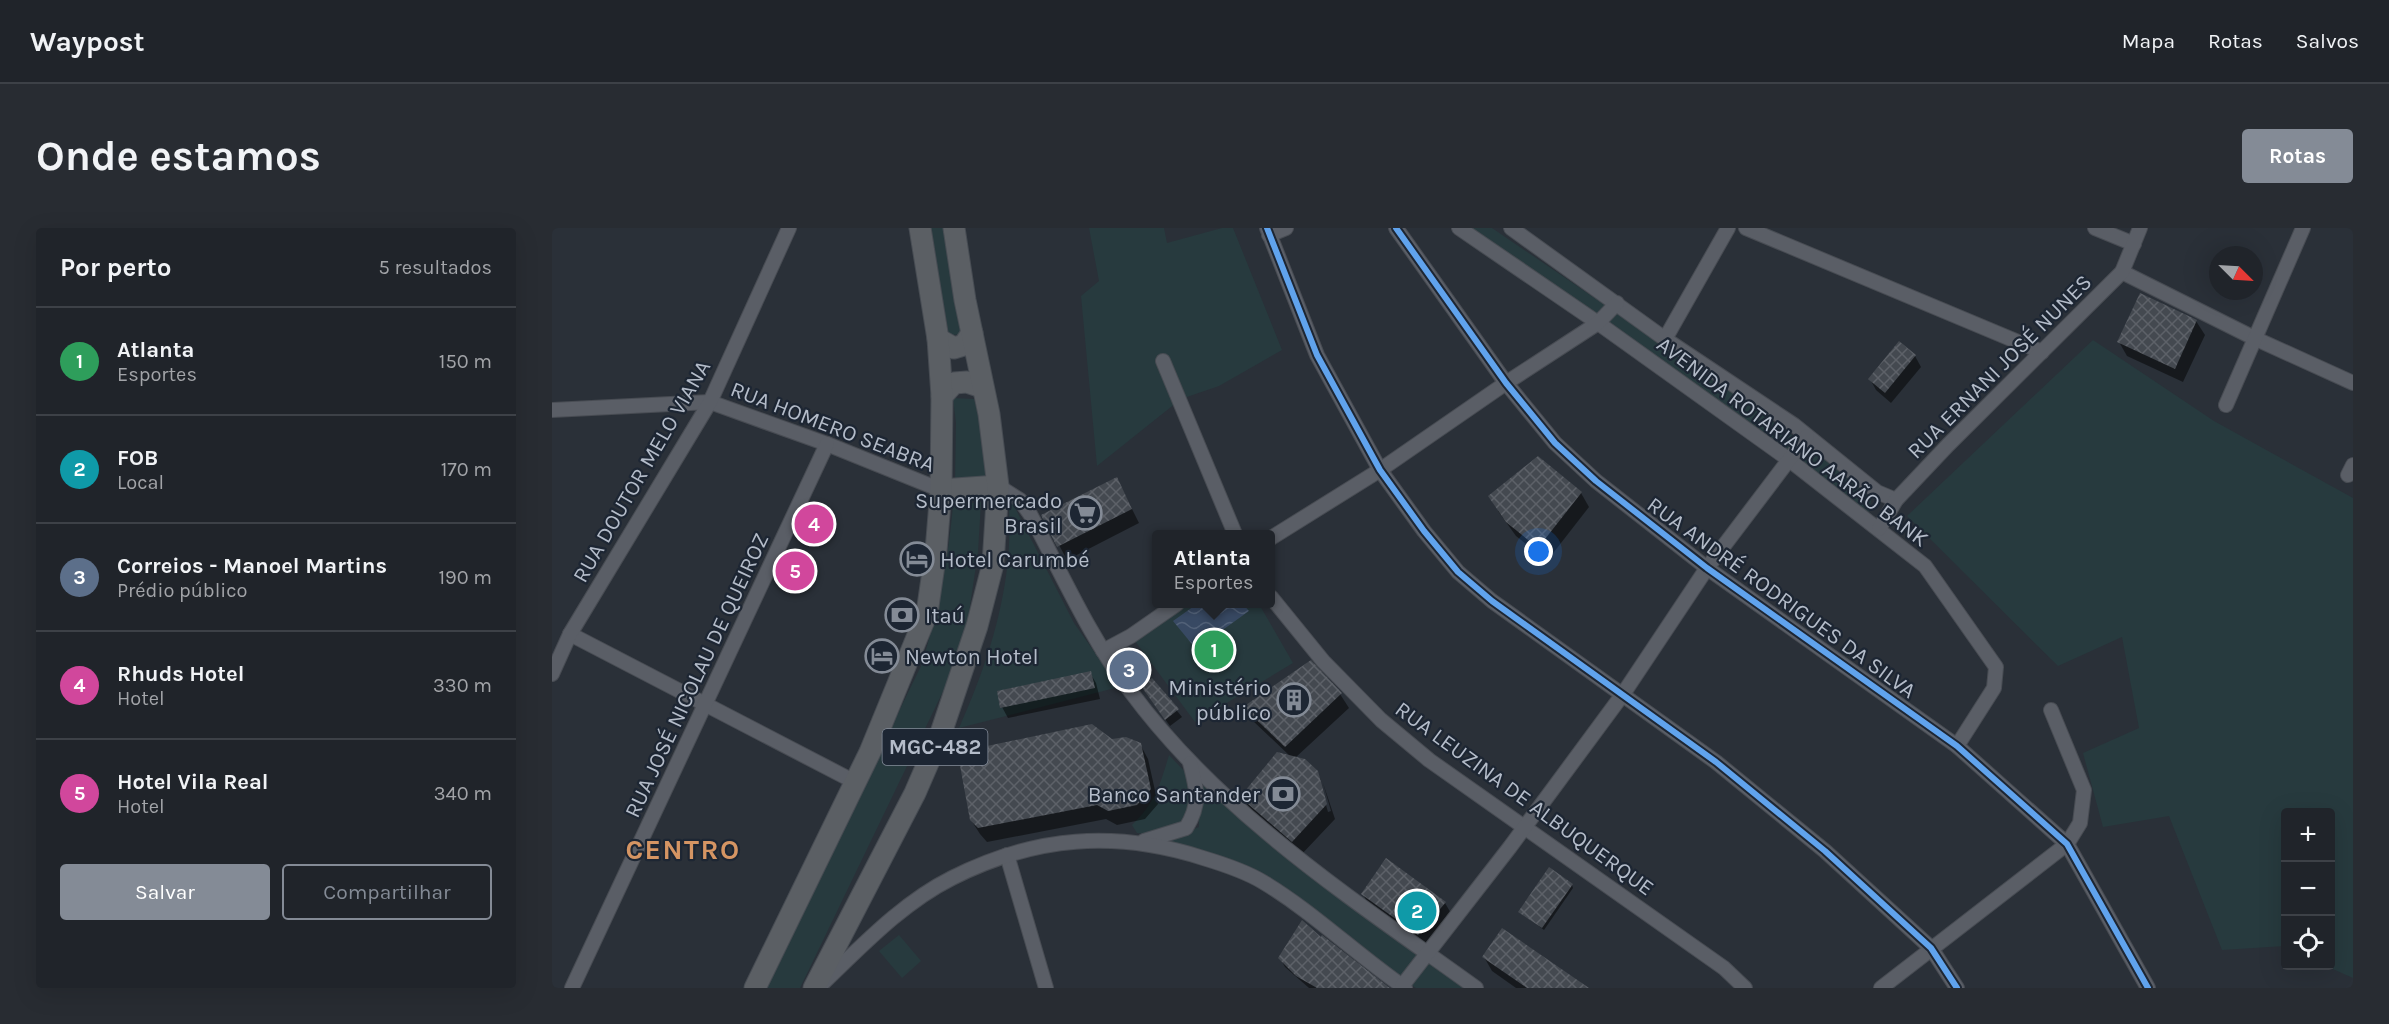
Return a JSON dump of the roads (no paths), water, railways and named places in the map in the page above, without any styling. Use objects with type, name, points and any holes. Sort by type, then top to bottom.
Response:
[{"type":"highway","name":"MGC-482","points":[[755,988],[855,782],[927,613],[936,551],[942,396],[938,339],[920,228]]},
{"type":"highway","name":"MGC-482","points":[[816,988],[915,794],[941,733],[977,626],[993,564],[998,486],[988,414],[954,228]]},
{"type":"highway","points":[[938,339],[954,348],[964,345],[972,333]]},
{"type":"highway","points":[[942,396],[954,383],[967,382],[982,387]]},
{"type":"highway","points":[[940,490],[998,486]]},
{"type":"street","name":"RUA DOUTOR MELO VIANA","points":[[552,674],[570,634],[710,402],[789,228]]},
{"type":"street","points":[[1286,228],[1268,231],[1317,355],[1380,470],[1424,531],[1458,572],[1492,602],[1716,762],[1825,850],[1931,948],[1957,988]]},
{"type":"street","name":"RUA ANDRÉ RODRIGUES DA SILVA","points":[[1396,228],[1506,383],[1555,443],[1596,481],[1707,568],[1957,746],[2067,844],[2148,988]]},
{"type":"street","name":"AVENIDA ROTARIANO AARÃO BANK","points":[[1459,228],[1598,323],[1788,459],[1925,566],[1996,667],[1994,688],[1957,746]]},
{"type":"street","name":"AVENIDA ROTARIANO AARÃO BANK","points":[[1511,228],[1665,339],[1807,436],[1877,492],[1896,501]]},
{"type":"street","points":[[1665,339],[1728,228]]},
{"type":"street","points":[[1746,228],[2042,352]]},
{"type":"street","points":[[2095,228],[2134,244]]},
{"type":"street","name":"RUA ERNANI JOSÉ NUNES","points":[[1879,529],[1896,501],[1948,445],[2122,272],[2140,228]]},
{"type":"street","points":[[2226,405],[2303,228]]},
{"type":"street","points":[[2122,272],[2254,338],[2353,383]]},
{"type":"street","points":[[1275,536],[1380,470],[1598,323],[1617,303]]},
{"type":"street","points":[[1162,361],[1233,530]]},
{"type":"street","points":[[552,410],[710,402]]},
{"type":"street","name":"RUA HOMERO SEABRA","points":[[710,402],[827,444],[940,490]]},
{"type":"street","points":[[816,988],[909,905],[951,878],[1007,855],[1056,843],[1101,839],[1141,842],[1174,849],[1214,861],[1260,880],[1403,987],[1623,694],[1707,568],[1807,436]]},
{"type":"street","name":"RUA JOSÉ NICOLAU DE QUEIROZ","points":[[572,988],[827,444]]},
{"type":"street","points":[[998,486],[1020,500],[1030,514],[1102,651],[1138,702],[1189,761],[1282,847],[1476,988]]},
{"type":"street","name":"RUA LEUZINA DE ALBUQUERQUE","points":[[1275,602],[1323,661],[1381,720],[1429,760],[1724,968],[1745,988]]},
{"type":"street","points":[[1102,651],[1131,636],[1169,608]]},
{"type":"street","points":[[552,645],[570,634],[855,782]]},
{"type":"street","points":[[1881,988],[2067,844],[2080,824],[2084,790],[2051,710]]},
{"type":"street","points":[[1141,842],[1186,828],[1193,817],[1197,805],[1196,791],[1189,761]]},
{"type":"street","points":[[1007,855],[1046,988]]},
{"type":"water","points":[[1191,608],[1246,608],[1249,611],[1196,649],[1173,621]]},
{"type":"place","name":"Supermercado Brasil","points":[[1085,513]]},
{"type":"place","name":"Rhuds Hotel","points":[[814,524]]},
{"type":"place","name":"Hotel Carumbé","points":[[917,559]]},
{"type":"place","name":"Hotel Vila Real","points":[[795,571]]},
{"type":"place","name":"Itaú","points":[[902,615]]},
{"type":"place","name":"Atlanta","points":[[1214,650]]},
{"type":"place","name":"Newton Hotel","points":[[882,656]]},
{"type":"place","name":"Correios - Manoel Martins","points":[[1129,670]]},
{"type":"place","name":"Ministério público","points":[[1294,700]]},
{"type":"place","name":"Banco Santander","points":[[1283,794]]},
{"type":"place","name":"FOB","points":[[1417,911]]},
{"type":"district","name":"CENTRO","points":[[683,849]]}]
